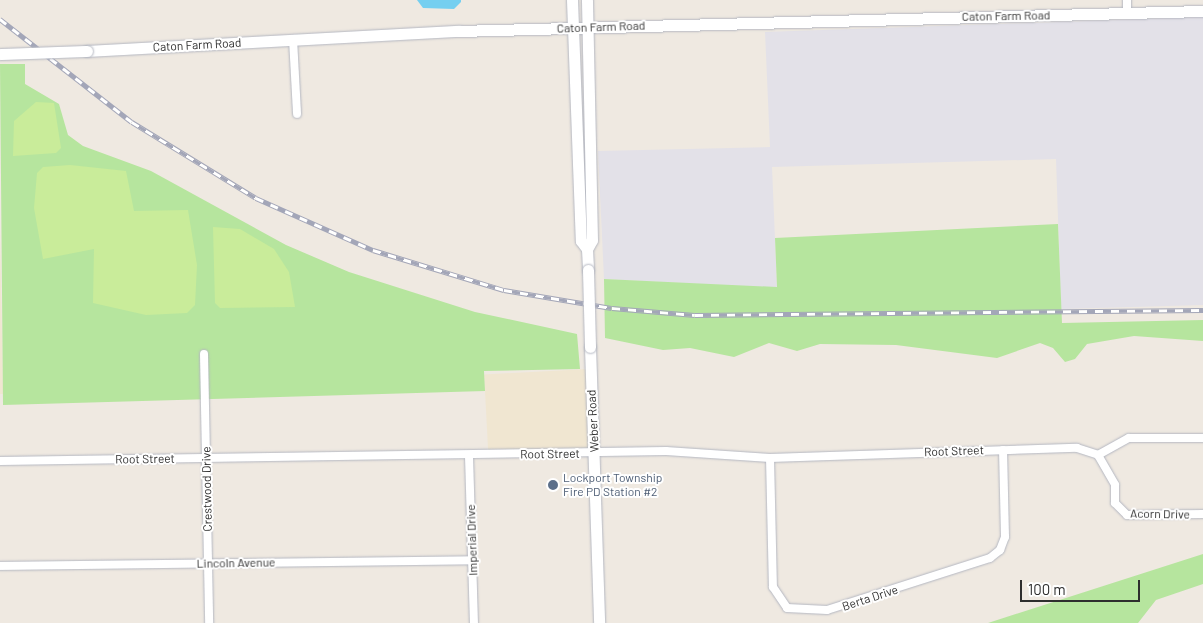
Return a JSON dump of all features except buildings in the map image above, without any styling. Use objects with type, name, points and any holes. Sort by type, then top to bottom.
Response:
[{"type":"street","name":"Weber Road","points":[[572,0],[581,241],[587,249]]},
{"type":"street","name":"Weber Road","points":[[587,0],[592,240],[587,249],[599,623]]},
{"type":"street","points":[[1127,0],[1128,13]]},
{"type":"street","name":"Caton Farm Road","points":[[0,54],[573,27],[1203,11]]},
{"type":"street","points":[[293,39],[297,114]]},
{"type":"street","name":"Crestwood Drive","points":[[204,354],[209,623]]},
{"type":"street","points":[[1098,455],[1129,438],[1203,438]]},
{"type":"street","name":"Root Street","points":[[0,461],[469,456],[666,451],[770,458],[1077,448],[1098,455]]},
{"type":"street","name":"Berta Drive","points":[[770,458],[773,587],[787,608],[827,610],[995,554],[1005,537],[1003,450]]},
{"type":"street","name":"Acorn Drive","points":[[1098,455],[1114,485],[1114,503],[1127,515],[1203,514]]},
{"type":"street","name":"Imperial Drive","points":[[469,456],[474,623]]},
{"type":"street","name":"Lincoln Avenue","points":[[0,566],[473,560]]},
{"type":"shaded area","points":[[1203,17],[1203,305],[1061,309],[1056,159],[772,167],[777,288],[604,279],[598,151],[770,147],[765,32]]},
{"type":"shaded area","points":[[0,229],[3,394],[0,394]]},
{"type":"shaded area","points":[[588,369],[592,451],[488,456],[484,374]]},
{"type":"green space","points":[[0,64],[25,64],[25,84],[59,104],[68,135],[83,146],[151,171],[286,245],[349,272],[475,312],[577,334],[580,369],[484,371],[485,391],[3,405]]},
{"type":"green space","points":[[36,102],[54,103],[61,148],[56,153],[13,156],[14,121]]},
{"type":"green space","points":[[70,165],[126,171],[134,211],[188,210],[197,265],[195,305],[187,313],[146,315],[93,303],[94,249],[43,259],[34,208],[37,173],[43,167]]},
{"type":"green space","points":[[1058,224],[1062,323],[1203,320],[1203,341],[1134,336],[1087,344],[1075,359],[1065,362],[1053,348],[1040,343],[997,358],[896,345],[820,344],[797,351],[769,343],[734,357],[690,348],[663,350],[605,338],[604,279],[777,287],[775,238]]},
{"type":"green space","points":[[213,227],[240,229],[274,249],[289,272],[295,307],[220,308],[215,303]]},
{"type":"green space","points":[[1203,554],[1203,584],[1156,600],[1138,623],[988,623]]},
{"type":"water","points":[[417,0],[461,0],[461,2],[454,9],[423,8]]},
{"type":"railway","points":[[0,19],[132,122],[256,198],[373,250],[504,290],[612,308],[695,315],[1203,310]]},
{"type":"place","name":"Lockport Township Fire PD Station #2","points":[[553,485]]}]
